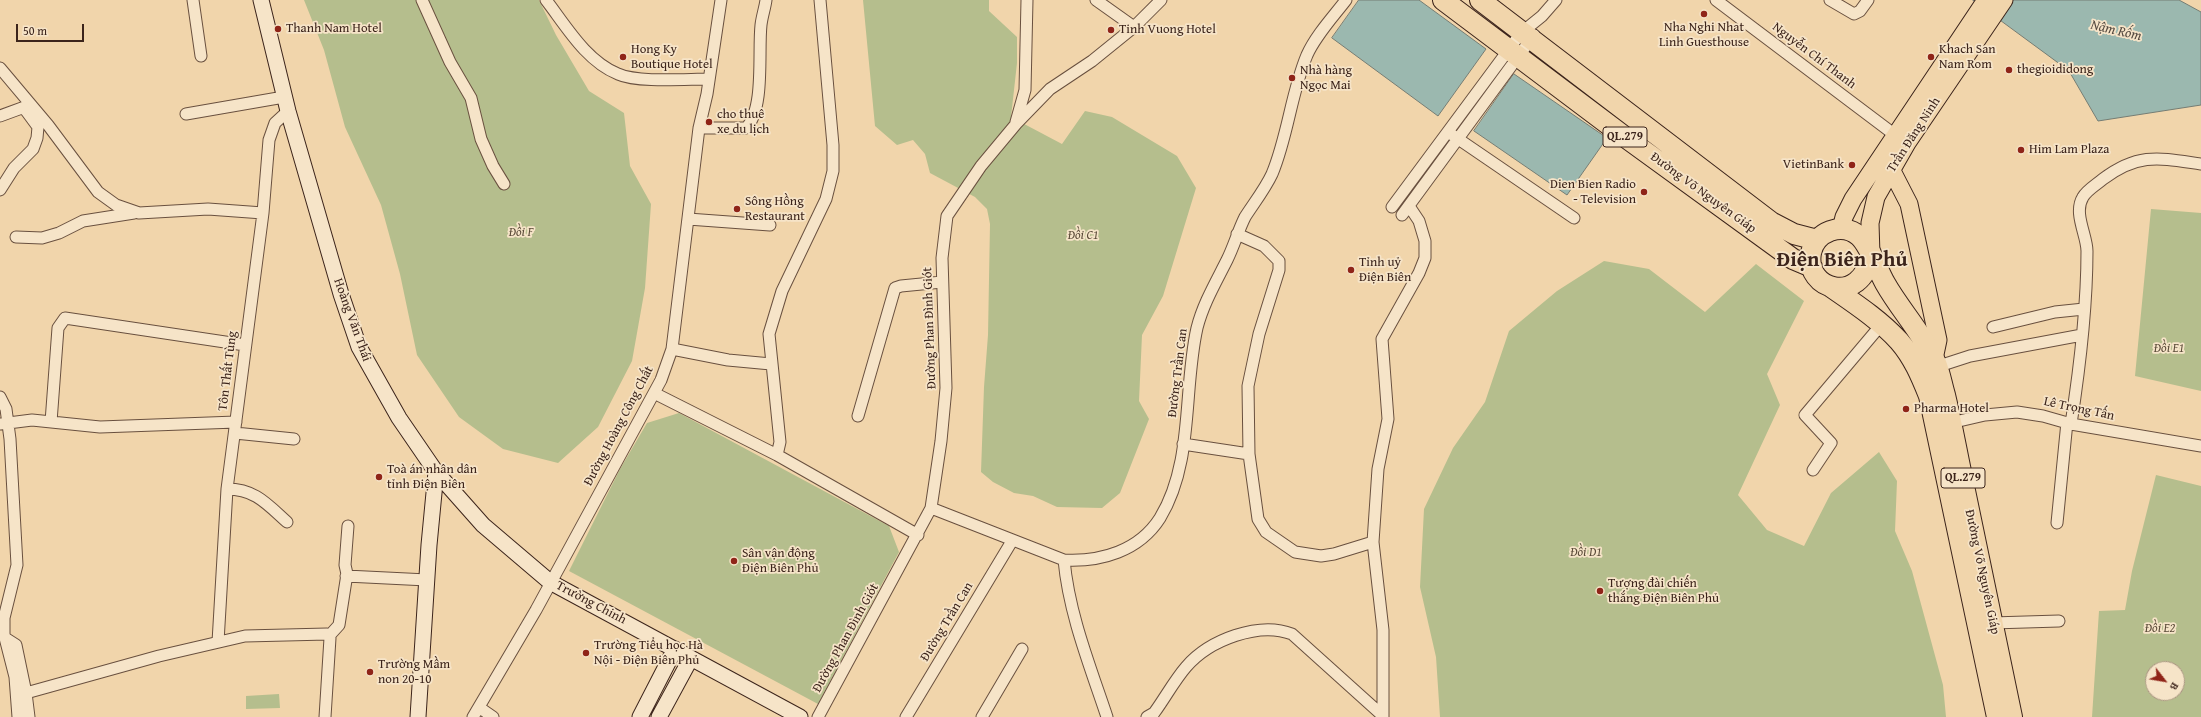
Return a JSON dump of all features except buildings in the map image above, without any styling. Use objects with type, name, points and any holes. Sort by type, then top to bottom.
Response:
[{"type":"highway","name":"Đường Võ Nguyên Giáp","points":[[1443,0],[1625,137],[1793,259],[1812,267]]},
{"type":"highway","name":"Đường Võ Nguyên Giáp","points":[[1480,0],[1771,222],[1794,234],[1817,240]]},
{"type":"highway","points":[[1812,267],[1811,253],[1817,240],[1824,234],[1841,229]]},
{"type":"highway","name":"QL.279","points":[[1841,229],[1857,234],[1864,240],[1871,256]]},
{"type":"highway","name":"Đường Võ Nguyên Giáp","points":[[1871,256],[1886,285],[1911,319],[1930,366],[1929,396],[1943,425],[1992,623],[2012,717]]},
{"type":"highway","points":[[1831,287],[1840,288],[1858,282],[1864,275],[1871,256]]},
{"type":"highway","name":"QL.279","points":[[1812,267],[1822,282],[1831,287]]},
{"type":"highway","name":"Đường Võ Nguyên Giáp","points":[[1831,287],[1881,325],[1898,341],[1930,366]]},
{"type":"highway","name":"Đường Võ Nguyên Giáp","points":[[1943,425],[1997,717]]},
{"type":"main road","points":[[1981,21],[1986,0]]},
{"type":"main road","points":[[1981,21],[2004,0]]},
{"type":"main road","name":"Trần Đăng Ninh","points":[[1841,229],[1844,217],[1853,199],[1901,139],[1981,21]]},
{"type":"main road","name":"Trần Đăng Ninh","points":[[1871,256],[1870,223],[1876,197],[1891,170],[1901,139]]},
{"type":"main road","points":[[1891,170],[1909,204],[1938,340],[1930,366]]},
{"type":"street","points":[[192,0],[201,56]]},
{"type":"street","name":"Hoàng Văn Thái","points":[[261,0],[286,104],[340,294],[359,347],[398,418],[436,472],[483,525],[550,582]]},
{"type":"street","points":[[422,0],[450,62],[471,98],[481,140],[493,166],[504,184]]},
{"type":"street","points":[[546,0],[592,58],[619,75],[632,78],[709,79]]},
{"type":"street","name":"Đường Hoàng Công Chất","points":[[473,717],[480,708],[654,393],[672,349],[699,128],[709,79],[721,0]]},
{"type":"street","points":[[699,128],[746,128],[752,122],[757,103],[762,24],[766,0]]},
{"type":"street","points":[[777,455],[780,442],[769,334],[773,315],[782,291],[826,199],[833,171],[833,144],[820,0]]},
{"type":"street","points":[[1016,124],[1025,90],[1027,0]]},
{"type":"street","points":[[1096,0],[1134,27]]},
{"type":"street","name":"Đường Phan Đình Giót","points":[[818,717],[918,535],[931,508],[942,441],[946,388],[942,258],[947,216],[981,166],[1016,124],[1050,89],[1092,61],[1134,27],[1161,0]]},
{"type":"street","name":"Đường Trần Can","points":[[931,508],[1012,541],[1064,560],[1080,561],[1100,558],[1126,550],[1147,535],[1170,499],[1183,444],[1194,341],[1199,318],[1237,234],[1272,174],[1308,54],[1327,24],[1346,0]]},
{"type":"street","points":[[1383,716],[1384,630],[1373,542],[1378,469],[1388,420],[1382,339],[1419,273],[1425,258],[1425,241],[1419,221],[1406,211],[1458,138],[1526,36],[1556,0]]},
{"type":"street","name":"Nguyễn Chí Thanh","points":[[1716,0],[1901,139]]},
{"type":"street","points":[[1830,0],[1854,14],[1860,11],[1868,0]]},
{"type":"street","points":[[1392,207],[1447,132],[1514,53]]},
{"type":"street","points":[[0,68],[28,106],[98,192],[116,205],[139,213]]},
{"type":"street","points":[[0,78],[28,106],[38,128],[38,138],[30,153],[14,168],[0,190]]},
{"type":"street","points":[[186,114],[286,104]]},
{"type":"street","name":"Tôn Thất Tùng","points":[[218,642],[227,489],[263,213],[269,140],[275,123],[286,104]]},
{"type":"street","points":[[0,116],[28,106]]},
{"type":"street","points":[[1447,132],[1574,218]]},
{"type":"street","points":[[2057,523],[2069,423],[2082,347],[2087,249],[2080,210],[2082,198],[2108,175],[2128,164],[2150,158],[2201,164]]},
{"type":"street","points":[[16,237],[42,238],[59,233],[83,221],[139,213],[208,209],[263,213]]},
{"type":"street","points":[[688,219],[770,225]]},
{"type":"street","points":[[1237,234],[1264,246],[1279,261],[1279,270],[1259,334],[1248,386],[1249,454],[1258,520],[1266,532],[1279,543],[1295,552],[1321,556],[1334,554],[1373,542]]},
{"type":"street","points":[[858,416],[892,294],[896,288],[901,286],[942,282]]},
{"type":"street","points":[[1993,327],[2055,312],[2084,309]]},
{"type":"street","points":[[52,422],[58,328],[66,318],[246,345]]},
{"type":"street","points":[[1813,470],[1831,443],[1805,415],[1881,325]]},
{"type":"street","points":[[1930,366],[1970,356],[2082,335]]},
{"type":"street","points":[[672,349],[728,360],[771,364]]},
{"type":"street","points":[[654,393],[777,455],[918,535]]},
{"type":"street","points":[[0,397],[6,409],[4,423],[12,452],[17,565],[4,618],[3,636],[15,677],[18,717]]},
{"type":"street","name":"Lê Trọng Tấn","points":[[1943,425],[1986,415],[2017,412],[2069,423],[2201,446]]},
{"type":"street","points":[[4,423],[32,420],[100,427],[236,422]]},
{"type":"street","points":[[234,433],[294,439]]},
{"type":"street","points":[[1183,444],[1249,454]]},
{"type":"street","points":[[418,717],[436,472]]},
{"type":"street","points":[[227,489],[239,489],[252,493],[287,522]]},
{"type":"street","points":[[325,717],[329,636],[338,625],[346,576],[345,566],[348,526]]},
{"type":"street","name":"Đường Trần Can","points":[[906,717],[1012,541]]},
{"type":"street","points":[[1064,560],[1069,596],[1083,646],[1107,717]]},
{"type":"street","points":[[346,576],[427,580]]},
{"type":"street","name":"Trường Chinh","points":[[550,582],[800,717]]},
{"type":"street","points":[[1992,623],[2059,621]]},
{"type":"street","points":[[1147,717],[1154,713],[1186,666],[1212,645],[1250,631],[1282,630],[1292,634],[1383,716]]},
{"type":"street","points":[[26,693],[158,656],[245,636],[327,634],[329,636]]},
{"type":"street","points":[[3,636],[16,645],[26,693],[29,717]]},
{"type":"street","points":[[982,717],[1022,648]]},
{"type":"street","points":[[641,717],[676,649]]},
{"type":"street","points":[[659,717],[691,658]]},
{"type":"street","points":[[480,708],[493,717]]},
{"type":"green space","name":"Đồi F","points":[[304,0],[539,0],[556,35],[589,91],[624,113],[630,166],[651,204],[645,288],[632,361],[598,427],[558,463],[503,449],[459,417],[417,355],[400,274],[381,205],[345,127],[324,50]]},
{"type":"green space","name":"Đồi C1","points":[[863,0],[989,0],[989,11],[1017,37],[1017,63],[1011,117],[1062,144],[1085,111],[1112,117],[1177,156],[1196,188],[1163,296],[1142,335],[1139,401],[1149,419],[1120,493],[1102,508],[1057,507],[1033,496],[1014,493],[993,482],[981,472],[984,387],[988,335],[990,224],[987,209],[975,197],[930,173],[925,154],[913,140],[897,145],[875,126]]},
{"type":"green space","name":"Đồi E1","points":[[2151,209],[2201,213],[2201,391],[2135,376]]},
{"type":"green space","name":"Đồi D1","points":[[1604,261],[1649,269],[1705,312],[1756,264],[1804,301],[1767,374],[1780,405],[1738,495],[1767,530],[1804,546],[1831,493],[1879,452],[1897,481],[1895,531],[1912,571],[1943,685],[1946,717],[1440,717],[1436,657],[1420,587],[1424,509],[1453,448],[1485,402],[1509,331],[1557,291]]},
{"type":"green space","name":"Sân vận động Điện Biên Phủ","points":[[679,413],[889,526],[899,552],[818,704],[569,571],[620,469],[647,423]]},
{"type":"green space","name":"Đồi E2","points":[[2156,475],[2201,486],[2201,717],[2092,717],[2099,611],[2125,610],[2132,571]]},
{"type":"green space","points":[[279,694],[280,708],[246,709],[246,696]]},
{"type":"water","points":[[1359,0],[1419,0],[1486,49],[1438,116],[1332,38]]},
{"type":"water","name":"Nậm Rốm","points":[[1973,0],[2179,0],[2201,12],[2201,105],[2098,121],[2069,71]]},
{"type":"water","points":[[1514,74],[1607,138],[1567,195],[1474,131]]},
{"type":"place","name":"Nha Nghi Nhat Linh Guesthouse","points":[[1704,14]]},
{"type":"place","name":"Thanh Nam Hotel","points":[[278,29]]},
{"type":"place","name":"Tinh Vuong Hotel","points":[[1111,30]]},
{"type":"place","name":"Hong Ky Boutique Hotel","points":[[623,57]]},
{"type":"place","name":"Khach San Nam Rom","points":[[1931,57]]},
{"type":"place","name":"thegioididong","points":[[2009,70]]},
{"type":"place","name":"Nhà hàng Ngọc Mai","points":[[1292,78]]},
{"type":"place","name":"cho thuê xe du lịch","points":[[709,122]]},
{"type":"place","name":"Him Lam Plaza","points":[[2021,150]]},
{"type":"place","name":"VietinBank","points":[[1852,165]]},
{"type":"place","name":"Dien Bien Radio - Television","points":[[1644,192]]},
{"type":"place","name":"Sông Hồng Restaurant","points":[[737,209]]},
{"type":"place","name":"Tỉnh uỷ Điện Biên","points":[[1351,270]]},
{"type":"place","name":"Pharma Hotel","points":[[1906,409]]},
{"type":"place","name":"Toà án nhân dân tỉnh Điện Biên","points":[[379,477]]},
{"type":"place","name":"Sân vận động Điện Biên Phủ","points":[[734,561]]},
{"type":"place","name":"Tượng đài chiến thắng Điện Biên Phủ","points":[[1600,591]]},
{"type":"place","name":"Trường Tiểu học Hà Nội - Điện Biên Phủ","points":[[586,653]]},
{"type":"place","name":"Trường Mầm non 20-10","points":[[370,672]]},
{"type":"district","name":"Điện Biên Phủ","points":[[1842,261]]}]
